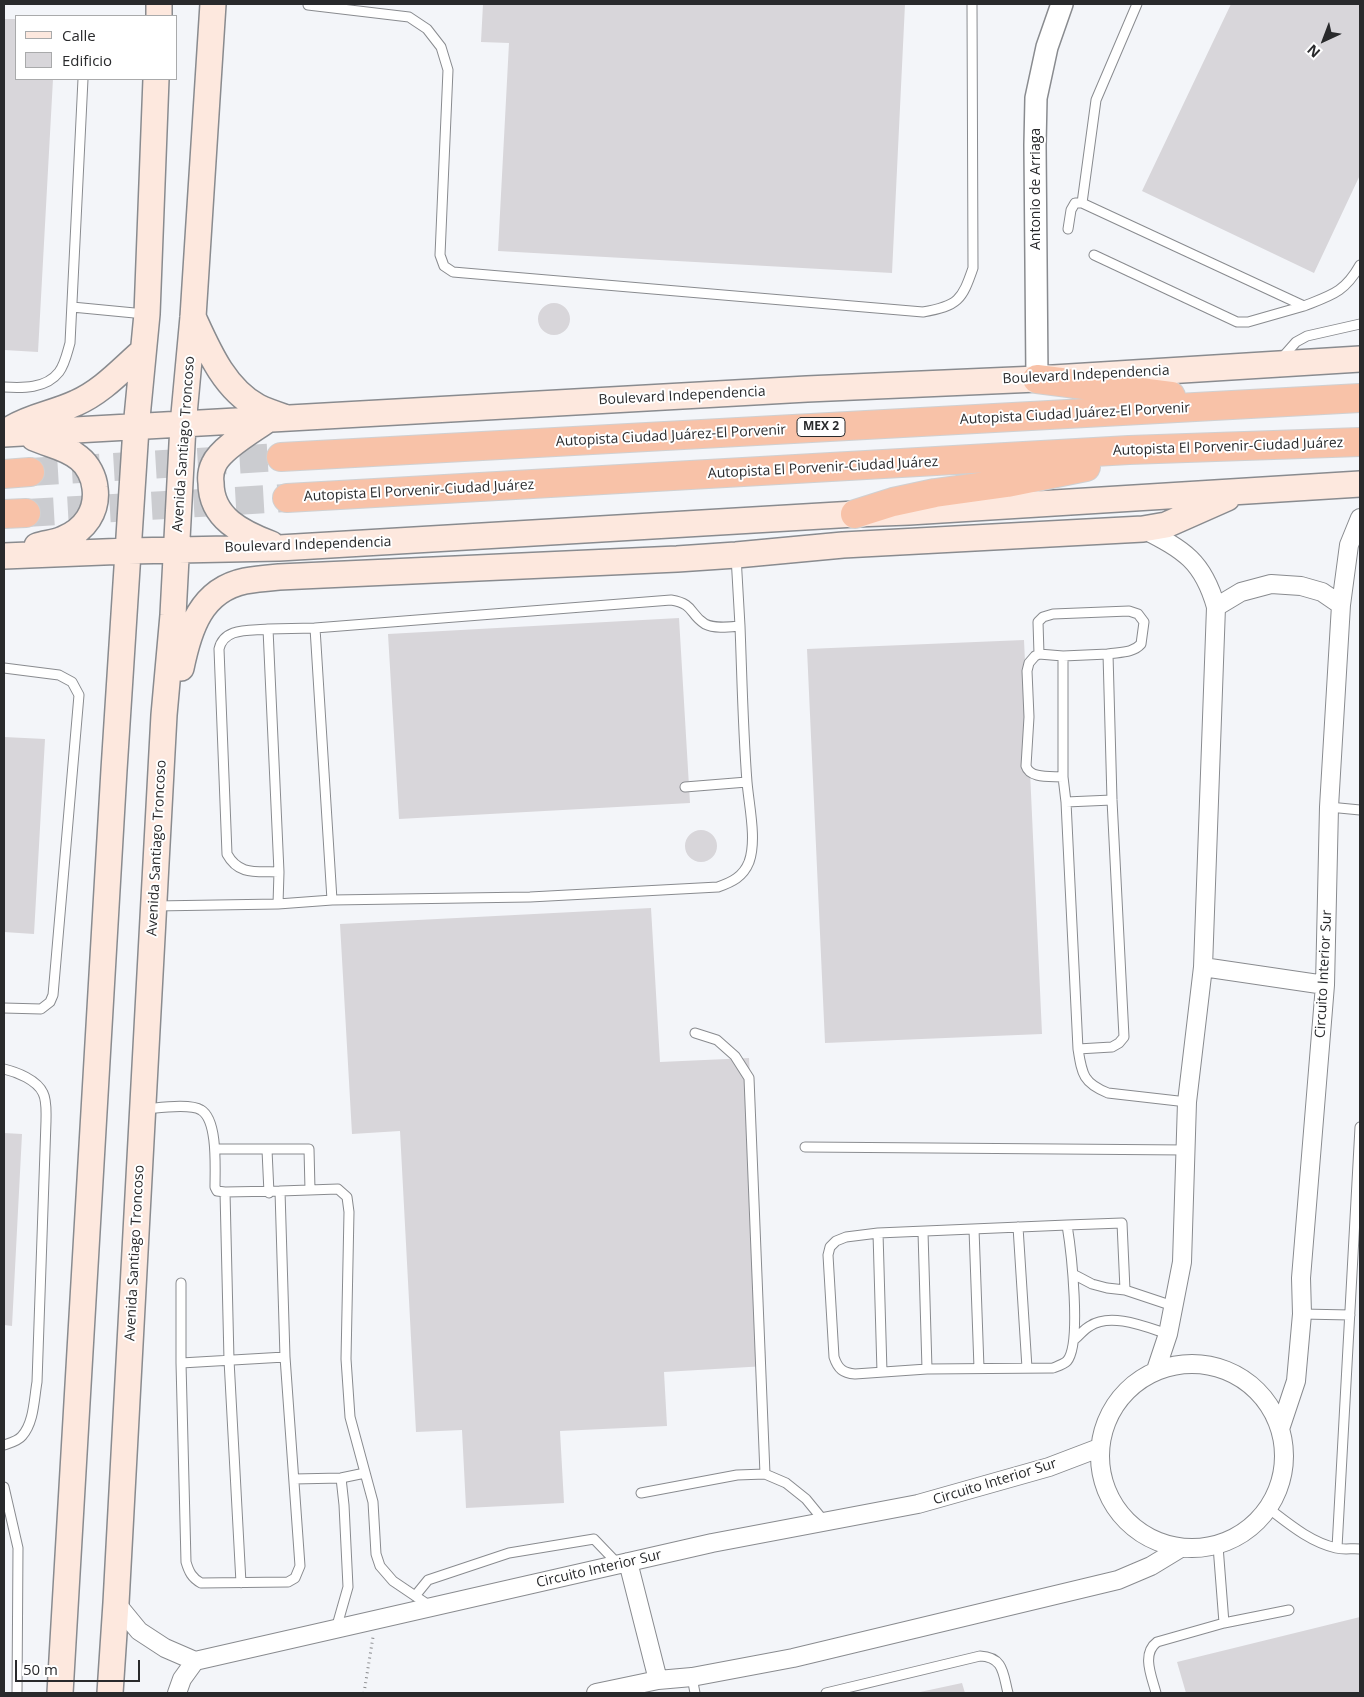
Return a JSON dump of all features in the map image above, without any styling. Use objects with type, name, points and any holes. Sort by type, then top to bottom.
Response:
[{"type":"highway","points":[[1037,379],[1239,405]]},
{"type":"highway","name":"Autopista Ciudad Juárez-El Porvenir","points":[[281,457],[1360,398]]},
{"type":"highway","name":"Autopista El Porvenir-Ciudad Juárez","points":[[287,498],[1129,450],[1360,442]]},
{"type":"highway","points":[[855,514],[893,502],[935,493],[1007,483],[1084,467],[1129,450]]},
{"type":"main road","name":"Avenida Santiago Troncoso","points":[[110,1693],[164,715],[177,549],[183,424],[193,317],[213,4]]},
{"type":"main road","points":[[60,1693],[112,790],[136,428],[147,314],[156,80]]},
{"type":"main road","points":[[193,317],[220,371],[243,396],[278,419],[233,444],[214,463],[210,474],[211,492],[216,507],[224,519],[242,532],[280,548]]},
{"type":"main road","points":[[11,433],[24,421],[76,403],[98,391],[143,351]]},
{"type":"main road","name":"Boulevard Independencia","points":[[11,433],[136,428],[807,389],[1037,379],[1360,359]]},
{"type":"main road","points":[[11,433],[64,448],[80,459],[94,481],[96,496],[94,511],[76,532],[63,540],[38,545],[13,556]]},
{"type":"main road","name":"Boulevard Independencia","points":[[13,556],[177,549],[280,548],[1360,484]]},
{"type":"main road","points":[[164,715],[179,679],[187,640],[195,619],[215,595],[229,586],[244,581],[289,577],[736,556],[843,545],[1143,529],[1166,525],[1241,492]]},
{"type":"main road","points":[[433,539],[677,559]]},
{"type":"street","name":"Antonio de Arriaga","points":[[1037,379],[1036,98],[1046,47],[1062,4]]},
{"type":"street","name":"Circuito Interior Sur","points":[[1280,1429],[1296,1381],[1302,1314],[1301,1278],[1325,985],[1329,808],[1341,605],[1349,546],[1360,518]]},
{"type":"street","points":[[1143,529],[1172,544],[1196,564],[1210,586],[1216,607],[1203,967],[1187,1102],[1182,1262],[1168,1334],[1156,1370]]},
{"type":"street","points":[[1216,607],[1241,592],[1271,584],[1301,586],[1322,592],[1341,605]]},
{"type":"street","points":[[1203,967],[1325,985]]},
{"type":"street","points":[[1181,1363],[1206,1364],[1231,1372],[1252,1386],[1269,1406],[1280,1429],[1284,1449],[1283,1470],[1278,1490],[1268,1508],[1252,1526],[1218,1546],[1194,1550],[1179,1550],[1146,1536],[1125,1519],[1110,1498],[1101,1474],[1099,1448],[1105,1423],[1117,1400],[1134,1382],[1156,1370],[1181,1363]]},
{"type":"street","name":"Circuito Interior Sur","points":[[195,1661],[712,1543],[918,1504],[1048,1467],[1099,1448]]},
{"type":"street","points":[[596,1693],[636,1689],[658,1680],[694,1685],[793,1658],[1118,1580],[1151,1566],[1179,1550]]},
{"type":"street","points":[[623,1563],[658,1680]]},
{"type":"street","points":[[116,1603],[139,1631],[165,1648],[195,1661],[182,1679],[177,1693]]},
{"type":"lane","points":[[308,5],[408,17],[427,29],[441,47],[448,70],[440,255],[444,266],[453,272],[923,312],[944,308],[959,299],[966,288],[973,268],[972,4]]},
{"type":"lane","points":[[1082,203],[1096,100],[1137,4]]},
{"type":"lane","points":[[4,387],[30,388],[45,383],[58,373],[65,360],[70,343],[83,80]]},
{"type":"lane","points":[[1068,229],[1072,207],[1075,203],[1082,203],[1304,306]]},
{"type":"lane","points":[[1094,255],[1237,322],[1248,322],[1304,306],[1330,296],[1342,289],[1353,278],[1360,265]]},
{"type":"lane","points":[[72,307],[147,314]]},
{"type":"lane","points":[[1276,364],[1296,342],[1307,336],[1360,324]]},
{"type":"lane","points":[[154,906],[278,904],[332,900],[530,897],[718,887],[734,882],[744,872],[750,861],[753,844],[747,782],[736,556]]},
{"type":"lane","points":[[279,872],[244,870],[236,866],[227,854],[218,649],[223,639],[234,632],[315,628],[671,600],[682,602],[691,608],[698,618],[706,624],[718,627],[740,626]]},
{"type":"lane","points":[[1039,654],[1038,622],[1043,617],[1053,614],[1129,611],[1138,614],[1144,622],[1141,644],[1135,650],[1108,654],[1063,656],[1039,654],[1029,663],[1027,671],[1029,717],[1026,766],[1033,774],[1063,777]]},
{"type":"lane","points":[[315,628],[332,900]]},
{"type":"lane","points":[[268,630],[279,872],[278,904]]},
{"type":"lane","points":[[1078,1049],[1112,1047],[1124,1037],[1112,800],[1108,654]]},
{"type":"lane","points":[[1063,656],[1063,777],[1066,802],[1078,1049],[1082,1073],[1091,1085],[1108,1093],[1187,1102]]},
{"type":"lane","points":[[4,668],[59,674],[72,682],[80,694],[54,996],[41,1009],[4,1008]]},
{"type":"lane","points":[[685,787],[747,782]]},
{"type":"lane","points":[[1066,802],[1112,800]]},
{"type":"lane","points":[[1329,808],[1360,810]]},
{"type":"lane","points":[[694,1034],[717,1040],[735,1056],[750,1078],[765,1474]]},
{"type":"lane","points":[[4,1069],[15,1071],[38,1085],[44,1094],[46,1121],[37,1382],[32,1415],[28,1426],[21,1437],[4,1445]]},
{"type":"lane","points":[[143,1109],[188,1107],[200,1109],[209,1116],[216,1148],[215,1187],[217,1191],[338,1190],[347,1197],[346,1359],[350,1417],[373,1502],[376,1554],[380,1566],[393,1582],[431,1607]]},
{"type":"lane","points":[[1337,1548],[1360,1127]]},
{"type":"lane","points":[[805,1147],[1186,1150]]},
{"type":"lane","points":[[216,1148],[309,1149],[310,1190]]},
{"type":"lane","points":[[267,1150],[269,1192]]},
{"type":"lane","points":[[181,1283],[186,1562],[194,1579],[201,1583],[288,1582],[295,1578],[300,1566],[285,1357],[280,1191]]},
{"type":"lane","points":[[225,1192],[229,1360],[241,1584]]},
{"type":"lane","points":[[1067,1225],[1073,1274],[1075,1339],[1068,1360],[1062,1364],[1053,1368],[927,1369],[855,1374],[840,1370],[834,1357],[828,1255],[830,1247],[836,1241],[846,1237],[878,1233],[923,1232],[1018,1227],[1067,1225],[1122,1223],[1125,1290]]},
{"type":"lane","points":[[1018,1227],[1027,1368]]},
{"type":"lane","points":[[974,1229],[979,1368]]},
{"type":"lane","points":[[923,1232],[927,1369]]},
{"type":"lane","points":[[878,1233],[882,1372]]},
{"type":"lane","points":[[1073,1274],[1092,1284],[1125,1290],[1173,1306]]},
{"type":"lane","points":[[1302,1314],[1350,1315]]},
{"type":"lane","points":[[1075,1339],[1091,1325],[1108,1320],[1138,1324],[1168,1334]]},
{"type":"lane","points":[[181,1363],[285,1357]]},
{"type":"lane","points":[[294,1479],[341,1478],[365,1474]]},
{"type":"lane","points":[[641,1492],[737,1475],[765,1474],[786,1483],[806,1499],[824,1522]]},
{"type":"lane","points":[[336,1629],[348,1587],[341,1478]]},
{"type":"lane","points":[[4,1487],[18,1548],[17,1693]]},
{"type":"lane","points":[[1268,1508],[1298,1532],[1337,1548],[1360,1548]]},
{"type":"lane","points":[[415,1596],[428,1580],[510,1553],[594,1539],[623,1563]]},
{"type":"lane","points":[[1218,1546],[1224,1623]]},
{"type":"lane","points":[[1156,1693],[1149,1651],[1157,1642],[1224,1623],[1289,1610]]},
{"type":"lane","points":[[826,1693],[980,1656],[993,1657],[997,1660],[1003,1671],[1008,1693]]},
{"type":"path","points":[[364,1693],[377,1620]]},
{"type":"building","points":[[483,4],[905,4],[892,273],[498,251],[509,43],[481,42]]},
{"type":"building","points":[[1231,4],[1360,4],[1360,175],[1314,273],[1142,191]]},
{"type":"building","points":[[4,19],[15,19],[15,80],[53,80],[38,352],[4,350]]},
{"type":"building","points":[[554,303],[560,304],[565,308],[569,313],[569,325],[565,330],[560,334],[554,335],[548,334],[543,330],[539,325],[538,319],[539,313],[543,308],[548,304]]},
{"type":"building","points":[[679,618],[690,803],[399,819],[388,634]]},
{"type":"building","points":[[1024,640],[1042,1034],[825,1043],[807,649]]},
{"type":"building","points":[[4,737],[45,739],[34,934],[4,932]]},
{"type":"building","points":[[701,830],[707,831],[712,835],[716,840],[716,852],[712,857],[707,861],[701,862],[695,861],[690,857],[686,852],[685,846],[686,840],[690,835],[695,831]]},
{"type":"building","points":[[651,908],[660,1062],[749,1058],[766,1366],[664,1372],[667,1426],[560,1431],[564,1503],[466,1508],[462,1430],[416,1432],[400,1131],[352,1134],[340,924]]},
{"type":"building","points":[[4,1133],[22,1134],[12,1326],[4,1325]]},
{"type":"building","points":[[1360,1617],[1360,1693],[1186,1693],[1177,1662]]},
{"type":"building","points":[[962,1683],[965,1693],[920,1693],[920,1692]]},
{"type":"tunnel","points":[[30,472],[281,457]]},
{"type":"tunnel","points":[[26,513],[287,498]]}]
